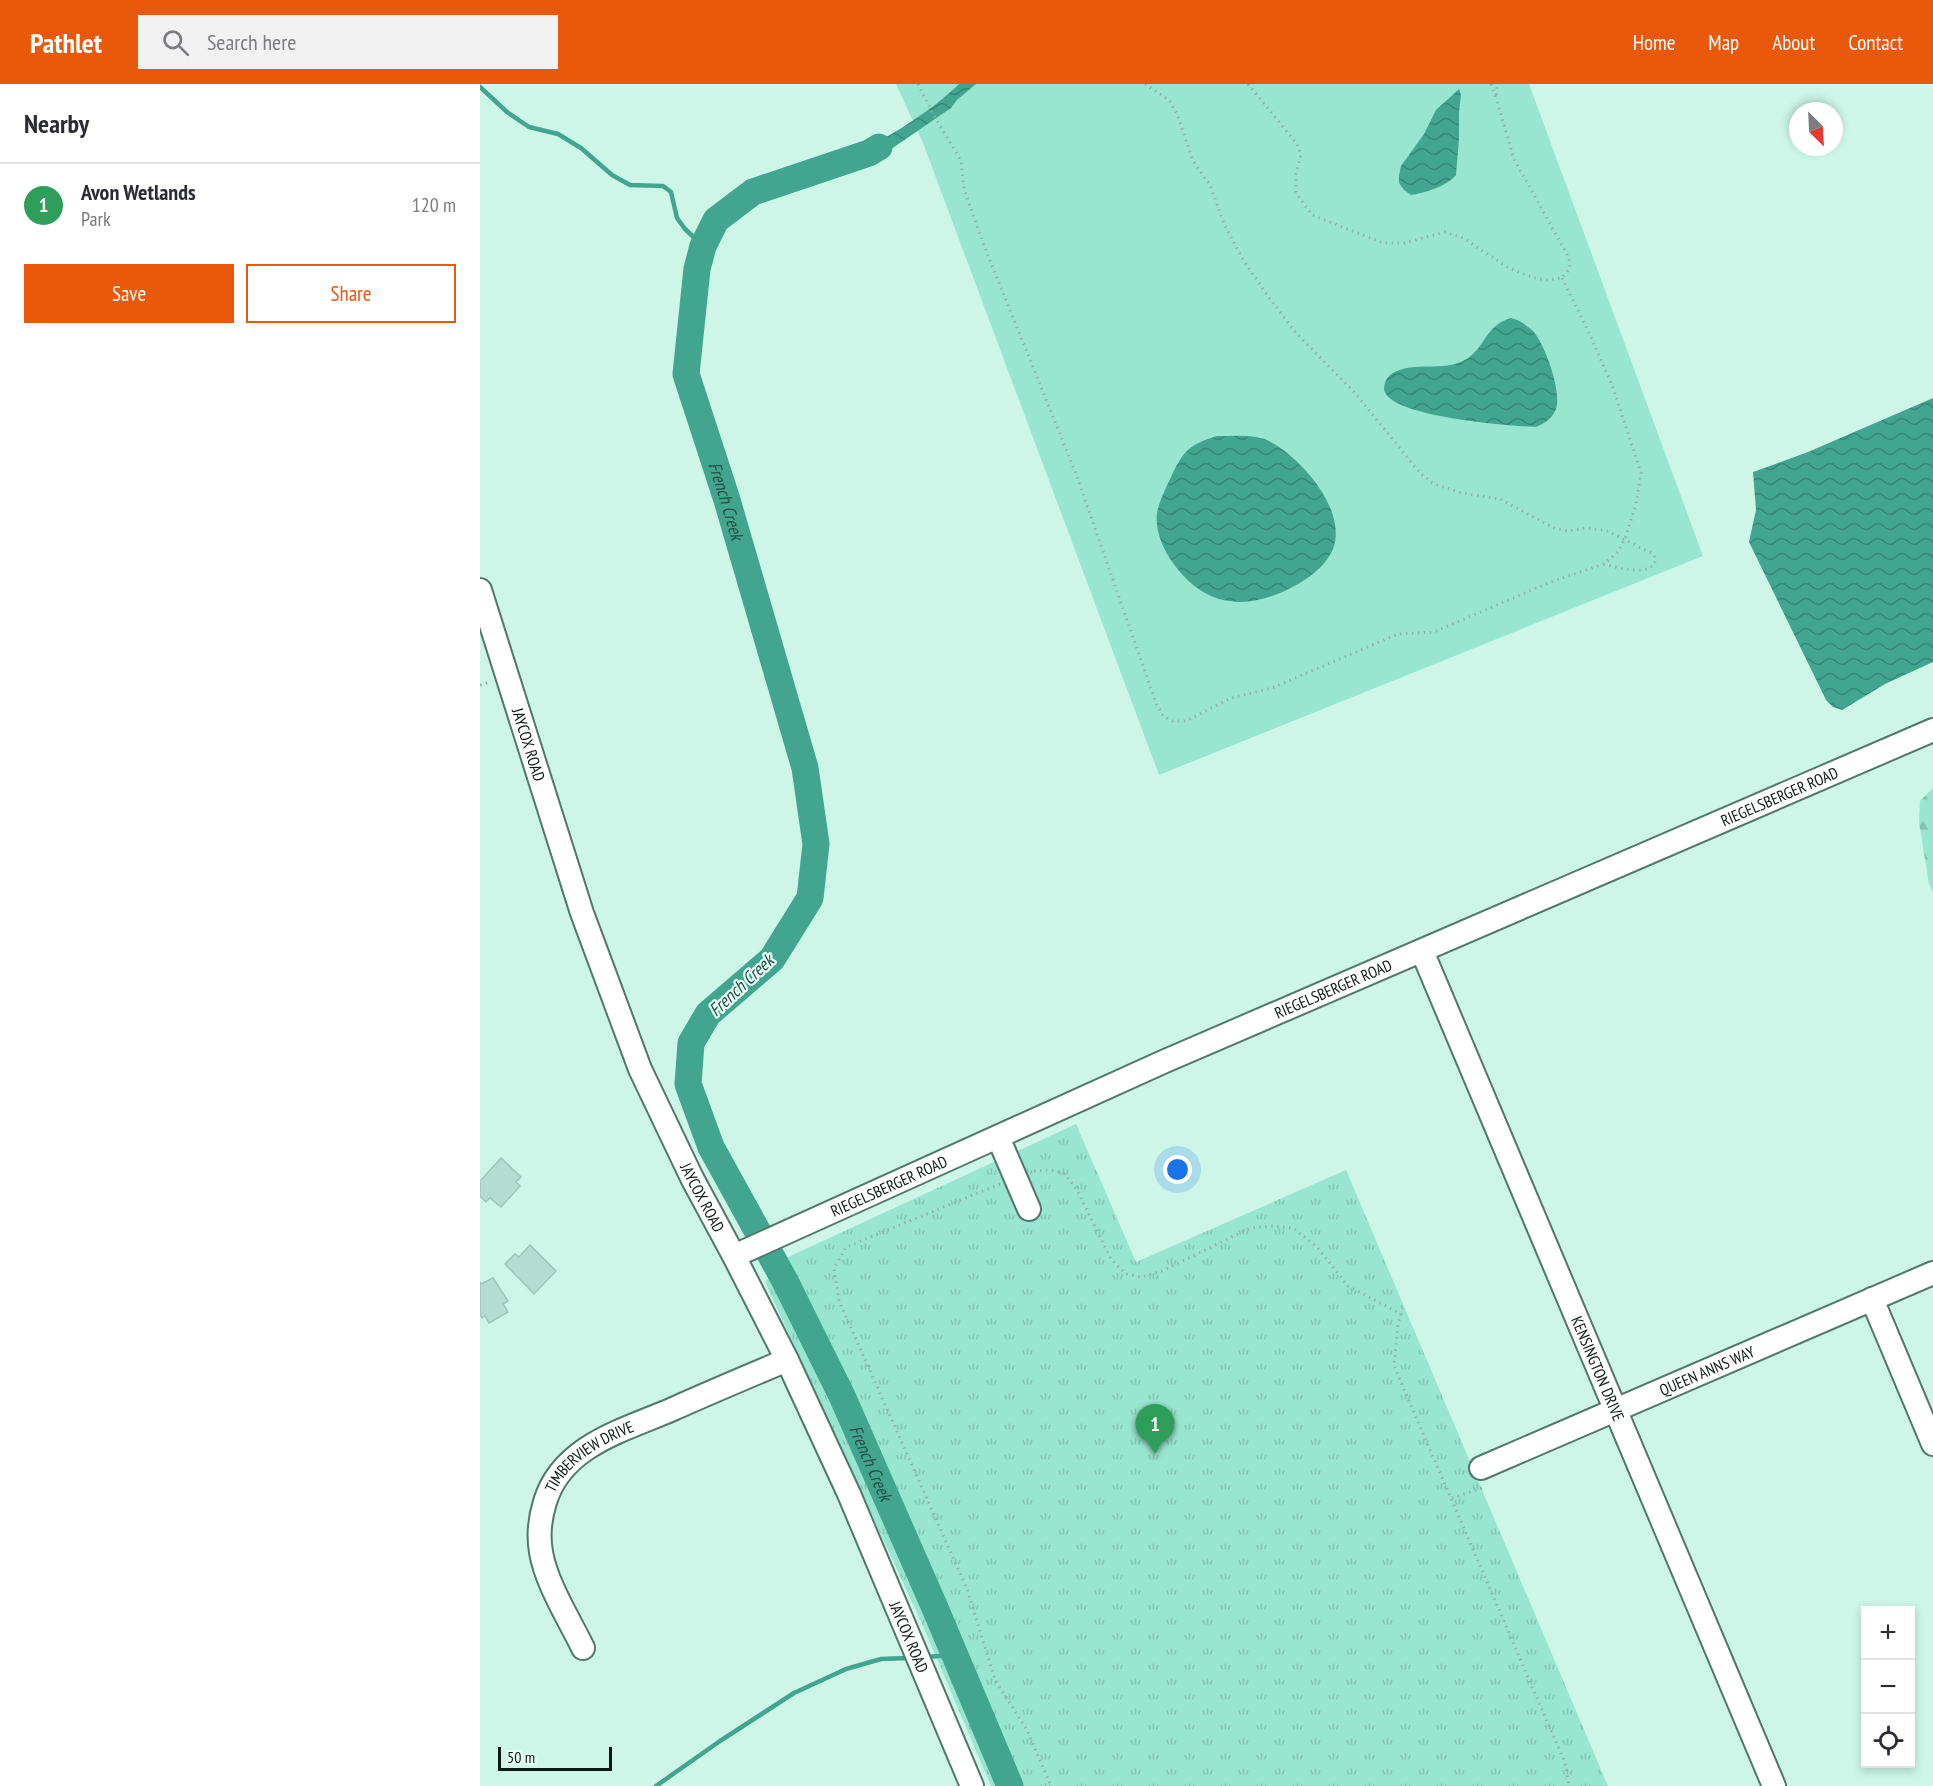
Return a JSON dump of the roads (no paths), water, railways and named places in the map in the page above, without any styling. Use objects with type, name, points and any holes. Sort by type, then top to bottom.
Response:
[{"type":"street","name":"JAYCOX ROAD","points":[[480,590],[490,655],[640,1069],[692,1178],[744,1251],[787,1360],[849,1494],[972,1786]]},
{"type":"street","name":"RIEGELSBERGER ROAD","points":[[744,1251],[1163,1062],[1933,730]]},
{"type":"street","name":"KENSINGTON DRIVE","points":[[1422,951],[1774,1786]]},
{"type":"street","points":[[998,1137],[1029,1209]]},
{"type":"street","name":"QUEEN ANNS WAY","points":[[1485,1477],[1616,1410],[1933,1273]]},
{"type":"street","points":[[1872,1299],[1933,1444]]},
{"type":"street","name":"TIMBERVIEW DRIVE","points":[[583,1648],[544,1568],[540,1550],[541,1514],[546,1496],[565,1465],[594,1443],[787,1360]]},
{"type":"water","points":[[959,84],[976,84],[951,108],[881,156],[850,166],[845,155],[874,144],[905,126]]},
{"type":"water","points":[[1459,89],[1461,95],[1456,175],[1435,188],[1411,195],[1399,183],[1401,166],[1424,134],[1436,110]]},
{"type":"water","points":[[1511,318],[1532,330],[1537,336],[1551,368],[1557,401],[1556,409],[1548,420],[1536,427],[1478,422],[1427,413],[1406,407],[1390,399],[1384,389],[1385,382],[1393,373],[1401,369],[1456,364],[1465,360],[1477,350],[1495,326]]},
{"type":"water","points":[[1933,398],[1933,662],[1885,684],[1842,710],[1833,707],[1826,700],[1749,542],[1756,510],[1753,472],[1808,452]]},
{"type":"water","points":[[1217,436],[1255,437],[1267,440],[1280,448],[1306,471],[1318,486],[1334,518],[1336,534],[1333,549],[1325,562],[1299,583],[1268,597],[1239,602],[1207,594],[1179,571],[1164,549],[1160,537],[1157,525],[1158,509],[1179,462],[1192,446]]},
{"type":"waterway","name":"French Creek","points":[[480,87],[507,112],[529,127],[558,134],[581,148],[612,175],[630,185],[663,186],[671,192],[677,218],[703,246]]},
{"type":"waterway","name":"French Creek","points":[[879,147],[869,153],[753,192],[716,220],[703,246],[697,269],[686,374],[727,500],[805,768],[816,844],[810,898],[772,959],[708,1014],[691,1043],[688,1084],[711,1147],[785,1281],[842,1396],[1010,1786]]},
{"type":"waterway","points":[[924,1657],[955,1655]]},
{"type":"waterway","points":[[656,1786],[794,1693],[846,1669],[881,1659],[910,1658]]},
{"type":"place","name":"Avon Wetlands","points":[[1155,1454]]}]
